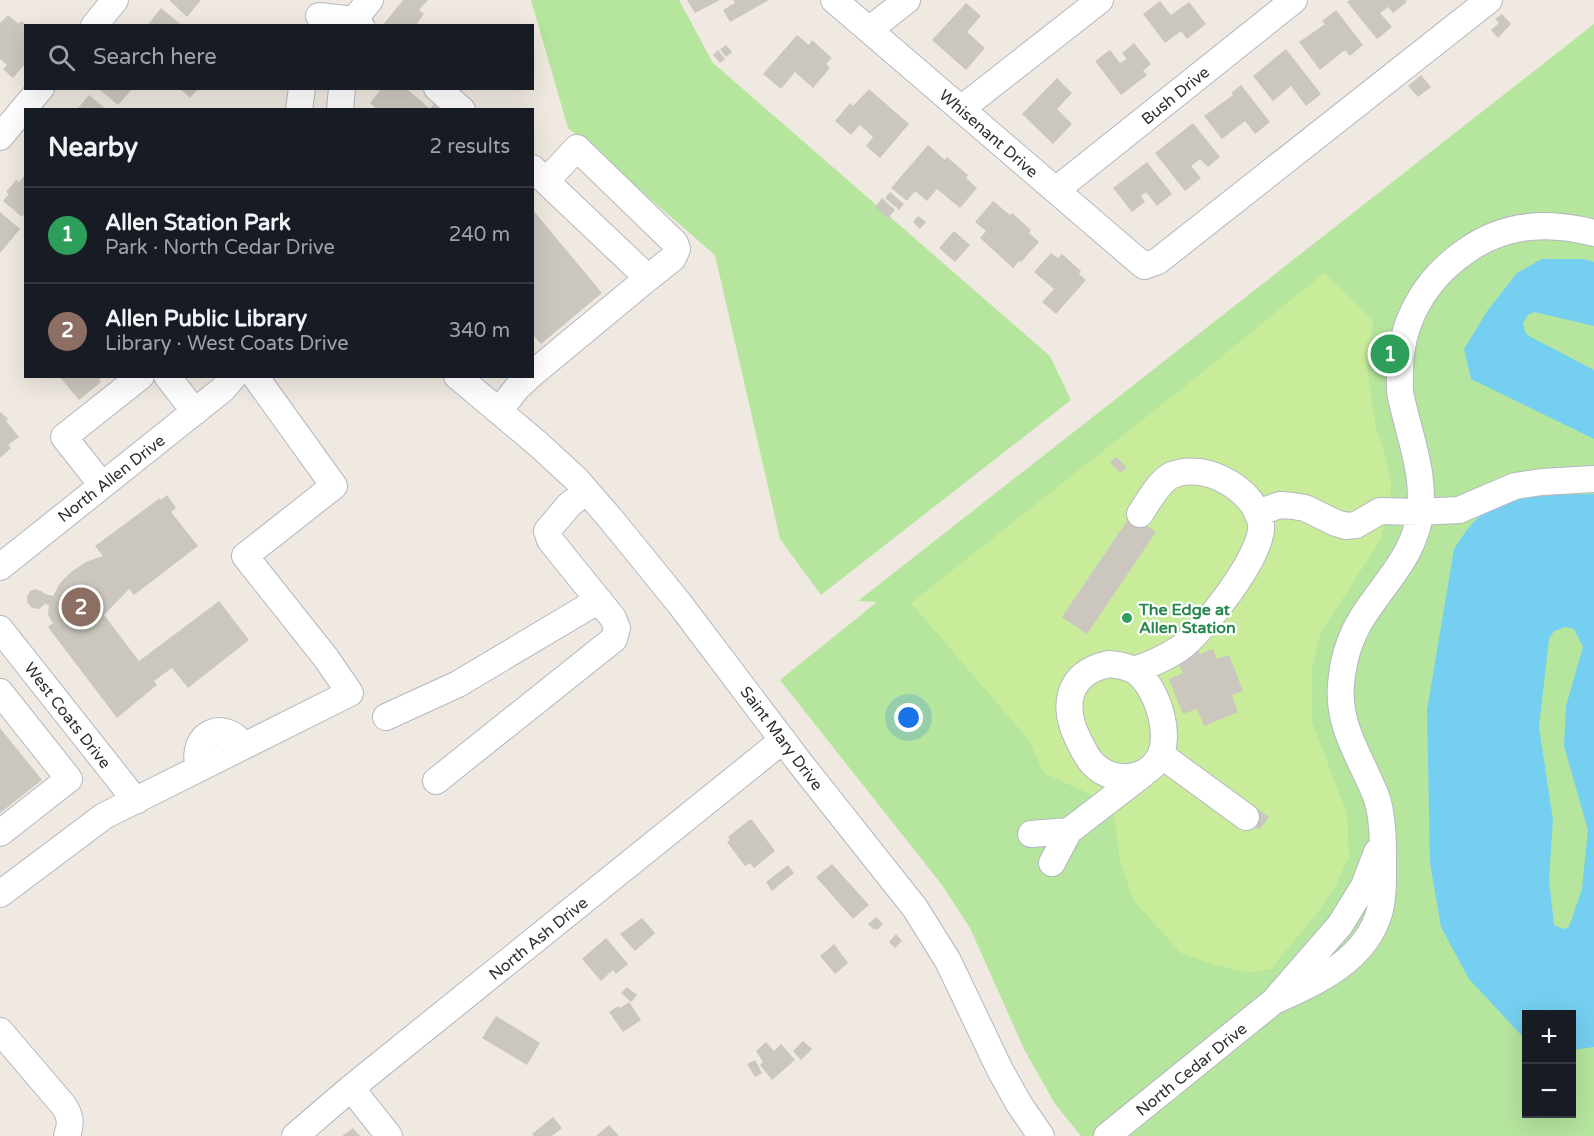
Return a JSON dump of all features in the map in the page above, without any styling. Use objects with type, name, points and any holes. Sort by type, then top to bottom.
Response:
[{"type":"street","points":[[96,24],[116,0]]},
{"type":"street","name":"Whisenant Drive","points":[[834,0],[1144,266],[1158,261],[1489,0]]},
{"type":"street","points":[[868,30],[907,0]]},
{"type":"street","points":[[961,109],[1100,0]]},
{"type":"street","name":"Bush Drive","points":[[1056,190],[1294,0]]},
{"type":"street","points":[[320,14],[362,15]]},
{"type":"street","points":[[4,125],[38,90]]},
{"type":"street","points":[[299,108],[302,90]]},
{"type":"street","points":[[340,108],[342,90]]},
{"type":"street","points":[[439,90],[460,108]]},
{"type":"street","points":[[534,372],[673,258],[677,249],[675,243],[577,148],[539,174],[648,278]]},
{"type":"street","name":"North Cedar Drive","points":[[1107,1136],[1274,1001],[1325,945],[1355,903],[1373,864],[1383,832],[1377,798],[1355,754],[1341,715],[1341,684],[1345,658],[1361,619],[1403,562],[1418,523],[1421,482],[1400,394],[1400,355],[1405,330],[1414,307],[1431,283],[1452,261],[1474,245],[1499,232],[1523,226],[1545,225],[1594,233]]},
{"type":"street","points":[[102,485],[64,437],[138,378]]},
{"type":"street","points":[[169,378],[195,412]]},
{"type":"street","name":"North Allen Drive","points":[[0,567],[229,383],[248,378]]},
{"type":"street","points":[[0,894],[104,816],[350,693],[326,658],[245,556],[334,486],[256,378]]},
{"type":"street","points":[[499,411],[528,378]]},
{"type":"street","name":"Saint Mary Drive","points":[[459,379],[538,444],[586,491],[679,603],[921,917],[948,961],[1000,1070],[1019,1104],[1041,1136]]},
{"type":"street","points":[[1134,670],[1172,653],[1204,627],[1253,555],[1260,541],[1261,525],[1257,513],[1246,497],[1216,476],[1198,471],[1180,473],[1164,480],[1140,514]]},
{"type":"street","points":[[1257,513],[1280,505],[1293,506],[1305,508],[1336,523],[1356,525],[1374,513],[1389,510],[1419,512],[1459,510],[1515,486],[1551,481],[1594,479]]},
{"type":"street","points":[[436,782],[614,639],[617,628],[613,618],[550,540],[547,531],[569,505],[586,491]]},
{"type":"street","points":[[386,717],[458,684],[598,600]]},
{"type":"street","name":"West Coats Drive","points":[[0,629],[136,801]]},
{"type":"street","points":[[0,679],[25,661]]},
{"type":"street","points":[[1115,664],[1134,670],[1152,691],[1165,731],[1165,743],[1155,762],[1141,774],[1128,778],[1115,777],[1102,772],[1092,764],[1085,753],[1071,721],[1070,695],[1084,673],[1096,667],[1115,664]]},
{"type":"street","points":[[0,692],[69,779],[0,833]]},
{"type":"street","points":[[50,756],[82,732]]},
{"type":"street","name":"North Ash Drive","points":[[295,1136],[351,1088],[783,740]]},
{"type":"street","points":[[1052,863],[1069,831],[1155,762]]},
{"type":"street","points":[[1155,762],[1246,817]]},
{"type":"street","points":[[1031,834],[1069,831]]},
{"type":"street","points":[[0,1032],[64,1106],[71,1126],[67,1136]]},
{"type":"street","points":[[351,1088],[389,1136]]},
{"type":"green space","points":[[531,0],[679,0],[713,63],[1050,356],[1071,400],[821,595],[780,539],[715,255],[568,128]]},
{"type":"green space","points":[[1594,24],[1594,1136],[1081,1136],[1055,1104],[1024,1049],[970,928],[942,885],[780,680],[877,602],[858,601]]},
{"type":"green space","name":"The Edge at Allen Station","points":[[1324,273],[1373,321],[1367,368],[1376,428],[1385,454],[1391,484],[1389,512],[1380,541],[1321,632],[1312,666],[1312,723],[1347,813],[1349,857],[1336,885],[1318,912],[1271,969],[1249,973],[1181,953],[1133,900],[1120,860],[1114,817],[1096,797],[1044,773],[1028,739],[911,603]]},
{"type":"water","points":[[1542,259],[1583,259],[1594,262],[1594,326],[1534,312],[1528,315],[1523,323],[1525,332],[1529,336],[1594,370],[1594,439],[1471,379],[1464,349],[1488,310],[1517,273]]},
{"type":"water","points":[[1594,494],[1594,1047],[1576,1049],[1576,1010],[1522,1010],[1522,1036],[1469,979],[1441,927],[1430,863],[1427,710],[1454,549],[1473,523],[1483,514],[1500,505],[1540,496]],"holes":[[[1565,627],[1574,629],[1583,647],[1566,706],[1564,746],[1588,830],[1582,889],[1569,927],[1563,929],[1554,925],[1549,879],[1553,820],[1539,727],[1549,639],[1554,631]]]},
{"type":"building","points":[[169,0],[201,0],[187,17]]},
{"type":"building","points":[[403,0],[428,0],[419,10],[424,14],[416,24],[384,24]]},
{"type":"building","points":[[687,0],[720,0],[695,13]]},
{"type":"building","points":[[733,0],[769,0],[730,22],[723,10],[735,3]]},
{"type":"building","points":[[1350,0],[1405,0],[1407,2],[1393,13],[1388,7],[1380,13],[1392,27],[1377,39],[1347,2]]},
{"type":"building","points":[[1160,1],[1171,15],[1189,2],[1206,24],[1187,39],[1181,31],[1165,43],[1143,14]]},
{"type":"building","points":[[966,3],[981,16],[967,32],[985,48],[966,70],[932,40]]},
{"type":"building","points":[[161,8],[181,24],[149,24]]},
{"type":"building","points":[[1336,10],[1363,45],[1350,56],[1345,50],[1320,70],[1299,42],[1325,24],[1322,21]]},
{"type":"building","points":[[1502,14],[1511,24],[1498,38],[1491,30],[1499,23],[1495,19]]},
{"type":"building","points":[[8,15],[19,24],[21,21],[25,24],[24,65],[13,78],[3,69],[7,65],[0,59],[0,23]]},
{"type":"building","points":[[797,35],[809,45],[812,40],[832,58],[826,64],[830,68],[813,88],[795,72],[781,89],[763,74]]},
{"type":"building","points":[[1134,43],[1151,64],[1143,71],[1147,75],[1121,95],[1095,61],[1110,50],[1120,63],[1127,59],[1122,53]]},
{"type":"building","points":[[726,45],[732,52],[726,57],[720,49]]},
{"type":"building","points":[[1286,49],[1321,94],[1306,106],[1291,86],[1273,101],[1253,76]]},
{"type":"building","points":[[718,50],[725,59],[720,63],[713,55]]},
{"type":"building","points":[[1421,75],[1431,87],[1418,97],[1408,86]]},
{"type":"building","points":[[1057,78],[1072,93],[1057,109],[1072,124],[1053,144],[1022,114]]},
{"type":"building","points":[[1241,85],[1270,122],[1255,134],[1245,121],[1222,139],[1204,116],[1233,95],[1231,93]]},
{"type":"building","points":[[869,89],[909,124],[880,158],[866,146],[873,137],[860,125],[851,135],[835,121],[850,103],[853,106]]},
{"type":"building","points":[[100,90],[131,90],[118,105]]},
{"type":"building","points":[[181,90],[197,90],[190,98]]},
{"type":"building","points":[[380,90],[408,90],[429,108],[376,108],[370,103]]},
{"type":"building","points":[[89,95],[105,108],[78,108]]},
{"type":"building","points":[[1193,123],[1220,157],[1208,167],[1200,159],[1191,166],[1201,178],[1185,191],[1155,153]]},
{"type":"building","points":[[928,145],[968,175],[966,178],[977,188],[960,208],[937,189],[927,201],[915,191],[907,201],[891,188]]},
{"type":"building","points":[[1147,162],[1172,194],[1157,206],[1146,192],[1141,196],[1145,202],[1132,212],[1113,188]]},
{"type":"building","points":[[24,176],[24,214],[22,217],[3,201],[9,194],[6,192],[16,180],[19,182]]},
{"type":"building","points":[[890,192],[904,204],[899,210],[885,198]]},
{"type":"building","points":[[882,198],[895,210],[888,218],[875,207]]},
{"type":"building","points":[[993,201],[1010,215],[1012,213],[1031,230],[1029,233],[1039,242],[1013,268],[980,238],[986,231],[975,222]]},
{"type":"building","points":[[534,211],[602,293],[541,344],[534,336]]},
{"type":"building","points":[[0,212],[20,229],[0,253]]},
{"type":"building","points":[[918,216],[926,222],[920,229],[913,222]]},
{"type":"building","points":[[954,231],[970,245],[955,262],[939,248]]},
{"type":"building","points":[[1051,253],[1058,258],[1062,254],[1081,271],[1079,274],[1086,280],[1056,314],[1042,302],[1054,289],[1034,272]]},
{"type":"building","points":[[61,378],[101,378],[99,380],[101,382],[79,400]]},
{"type":"building","points":[[0,412],[8,419],[6,421],[19,437],[8,445],[11,448],[0,458]]},
{"type":"building","points":[[1117,457],[1127,468],[1120,473],[1110,462]]},
{"type":"building","points":[[167,495],[176,508],[171,512],[198,546],[134,595],[129,589],[104,615],[139,661],[219,601],[249,640],[188,688],[172,668],[154,681],[157,685],[117,718],[48,627],[53,623],[48,615],[49,605],[45,604],[39,609],[32,608],[27,602],[27,597],[30,591],[35,589],[53,596],[60,583],[71,572],[86,562],[103,556],[95,546]]},
{"type":"building","points":[[1131,515],[1156,532],[1087,634],[1062,617]]},
{"type":"building","points":[[1198,649],[1200,654],[1213,649],[1217,659],[1229,655],[1243,691],[1232,695],[1238,712],[1204,726],[1197,709],[1183,714],[1169,679],[1183,673],[1178,662],[1191,657],[1189,653]]},
{"type":"building","points":[[0,728],[42,780],[0,813]]},
{"type":"building","points":[[1252,805],[1269,817],[1259,830],[1242,818]]},
{"type":"building","points":[[752,820],[775,851],[754,868],[750,863],[745,866],[727,842],[730,840],[728,837]]},
{"type":"building","points":[[832,864],[869,905],[853,919],[816,877]]},
{"type":"building","points":[[788,865],[794,873],[772,891],[766,882]]},
{"type":"building","points":[[876,917],[883,924],[874,930],[868,924]]},
{"type":"building","points":[[642,918],[655,933],[635,951],[620,934]]},
{"type":"building","points":[[896,934],[902,941],[895,948],[889,942]]},
{"type":"building","points":[[606,938],[628,964],[616,974],[613,970],[601,981],[582,959]]},
{"type":"building","points":[[834,944],[848,963],[835,974],[820,956]]},
{"type":"building","points":[[627,987],[637,995],[631,1002],[621,993]]},
{"type":"building","points":[[629,1002],[641,1020],[623,1032],[609,1012]]},
{"type":"building","points":[[496,1016],[540,1043],[527,1065],[482,1038]]},
{"type":"building","points":[[803,1041],[812,1049],[801,1060],[793,1051]]},
{"type":"building","points":[[766,1042],[774,1051],[781,1044],[795,1060],[772,1080],[760,1065],[763,1062],[756,1051]]},
{"type":"building","points":[[755,1060],[762,1073],[755,1077],[747,1064]]},
{"type":"building","points":[[553,1117],[562,1128],[552,1136],[532,1134]]},
{"type":"building","points":[[609,1125],[619,1136],[596,1136]]},
{"type":"building","points":[[353,1128],[360,1136],[342,1136]]},
{"type":"place","name":"Allen Station Park","points":[[1390,354]]},
{"type":"place","name":"Allen Public Library","points":[[81,607]]},
{"type":"place","name":"The Edge at Allen Station","points":[[1127,618]]}]
